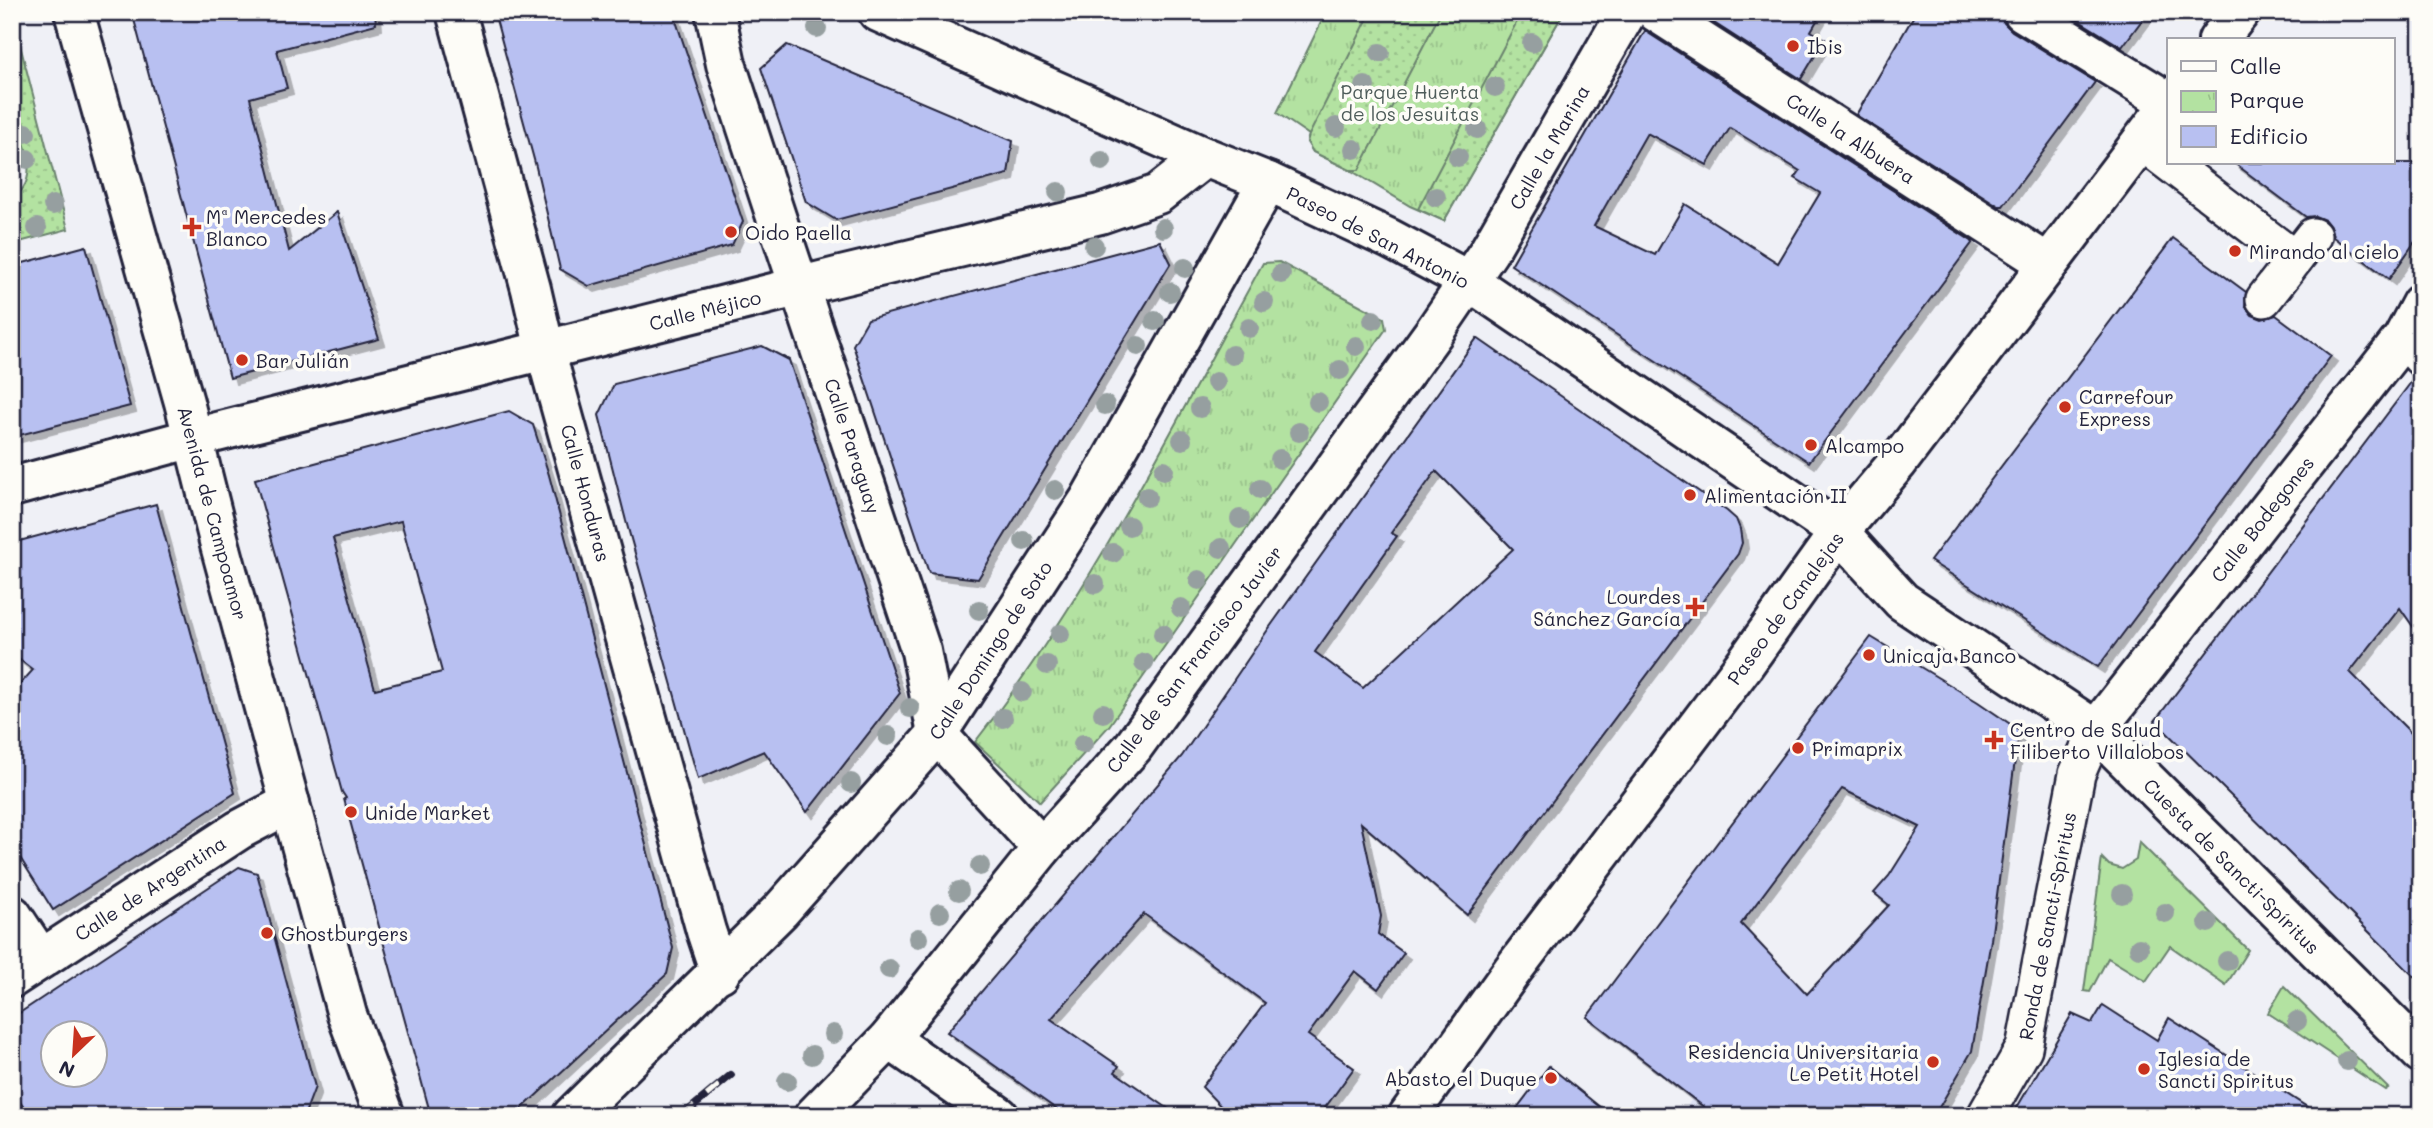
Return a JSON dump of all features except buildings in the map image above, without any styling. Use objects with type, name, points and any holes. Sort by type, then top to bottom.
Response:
[{"type":"main road","name":"Avenida de Campoamor","points":[[74,12],[193,438],[347,1015],[385,1116]]},
{"type":"main road","name":"Calle Honduras","points":[[456,12],[545,350],[706,931],[720,973]]},
{"type":"main road","name":"Calle Paraguay","points":[[715,12],[726,64],[921,651],[937,734]]},
{"type":"main road","name":"Paseo de San Antonio","points":[[878,12],[1268,183],[1390,239],[1469,281],[1839,532]]},
{"type":"main road","name":"Calle la Marina","points":[[1469,281],[1627,12]]},
{"type":"main road","name":"Calle la Albuera","points":[[1656,12],[2048,263]]},
{"type":"main road","points":[[2023,12],[2167,102]]},
{"type":"main road","points":[[2220,38],[2240,12]]},
{"type":"main road","name":"Paseo de Canalejas","points":[[1408,1116],[1512,971],[1744,665],[1839,532],[1898,462],[2167,106]]},
{"type":"main road","name":"Calle Méjico","points":[[12,487],[193,438],[1100,214],[1158,194],[1205,157]]},
{"type":"main road","name":"Calle Domingo de Soto","points":[[572,1116],[782,910],[937,734],[1089,500],[1268,183]]},
{"type":"main road","name":"Calle de San Francisco Javier","points":[[814,1116],[889,1039],[1042,848],[1133,747],[1469,281]]},
{"type":"main road","name":"Calle Bodegones","points":[[2096,730],[2412,348],[2421,304]]},
{"type":"main road","name":"Cuesta de Sancti-Spíritus","points":[[1839,532],[1902,601],[2096,730],[2421,1054]]},
{"type":"main road","points":[[937,734],[1042,848]]},
{"type":"main road","name":"Calle de Argentina","points":[[26,968],[239,830],[290,803]]},
{"type":"main road","points":[[12,915],[26,968]]},
{"type":"main road","name":"Avenida de Campoamor","points":[[347,1015],[357,1090],[355,1116]]},
{"type":"main road","points":[[889,1039],[999,1116]]},
{"type":"street","points":[[2140,141],[2167,158]]},
{"type":"street","points":[[2176,164],[2304,247],[2264,299]]},
{"type":"street","name":"Ronda de Sancti-Spíritus","points":[[1985,1116],[2024,1048],[2077,774],[2096,730]]},
{"type":"shaded area","points":[[1692,1099],[1716,1116],[1680,1116]]},
{"type":"green space","name":"Parque Huerta de los Jesuitas","points":[[1326,12],[1564,12],[1444,221],[1410,206],[1350,170],[1313,152],[1307,142],[1309,135],[1277,113]]},
{"type":"green space","points":[[1371,12],[1441,12],[1359,170],[1350,170],[1313,152],[1307,142]]},
{"type":"green space","points":[[1522,12],[1564,12],[1444,221],[1418,209]]},
{"type":"green space","points":[[14,22],[68,229],[12,244],[12,198],[21,191],[28,171],[26,148],[12,118]]},
{"type":"green space","points":[[1279,262],[1384,318],[1386,329],[1109,726],[1040,802],[975,742],[1017,686],[1093,569],[1263,263]]},
{"type":"green space","points":[[2139,842],[2248,950],[2226,985],[2170,946],[2146,981],[2108,958],[2090,992],[2084,991],[2102,858],[2109,865],[2122,869],[2136,860]]},
{"type":"green space","points":[[2284,986],[2388,1088],[2385,1090],[2268,1013]]},
{"type":"railway","points":[[682,1116],[731,1075]]},
{"type":"place","name":"Ibis","points":[[1793,46]]},
{"type":"place","name":"Mª Mercedes Blanco","points":[[192,227]]},
{"type":"place","name":"Oido Paella","points":[[731,232]]},
{"type":"place","name":"Mirando al cielo","points":[[2235,251]]},
{"type":"place","name":"Bar Julián","points":[[242,360]]},
{"type":"place","name":"Carrefour Express","points":[[2065,407]]},
{"type":"place","name":"Alcampo","points":[[1811,445]]},
{"type":"place","name":"Alimentación II","points":[[1690,495]]},
{"type":"place","name":"Lourdes Sánchez García","points":[[1695,607]]},
{"type":"place","name":"Unicaja Banco","points":[[1869,655]]},
{"type":"place","name":"Centro de Salud Filiberto Villalobos","points":[[1994,740]]},
{"type":"place","name":"Primaprix","points":[[1798,748]]},
{"type":"place","name":"Unide Market","points":[[351,812]]},
{"type":"place","name":"Ghostburgers","points":[[267,933]]},
{"type":"place","name":"Residencia Universitaria Le Petit Hotel","points":[[1933,1062]]},
{"type":"place","name":"Iglesia de Sancti Spiritus","points":[[2144,1069]]},
{"type":"place","name":"Abasto el Duque","points":[[1551,1078]]}]
